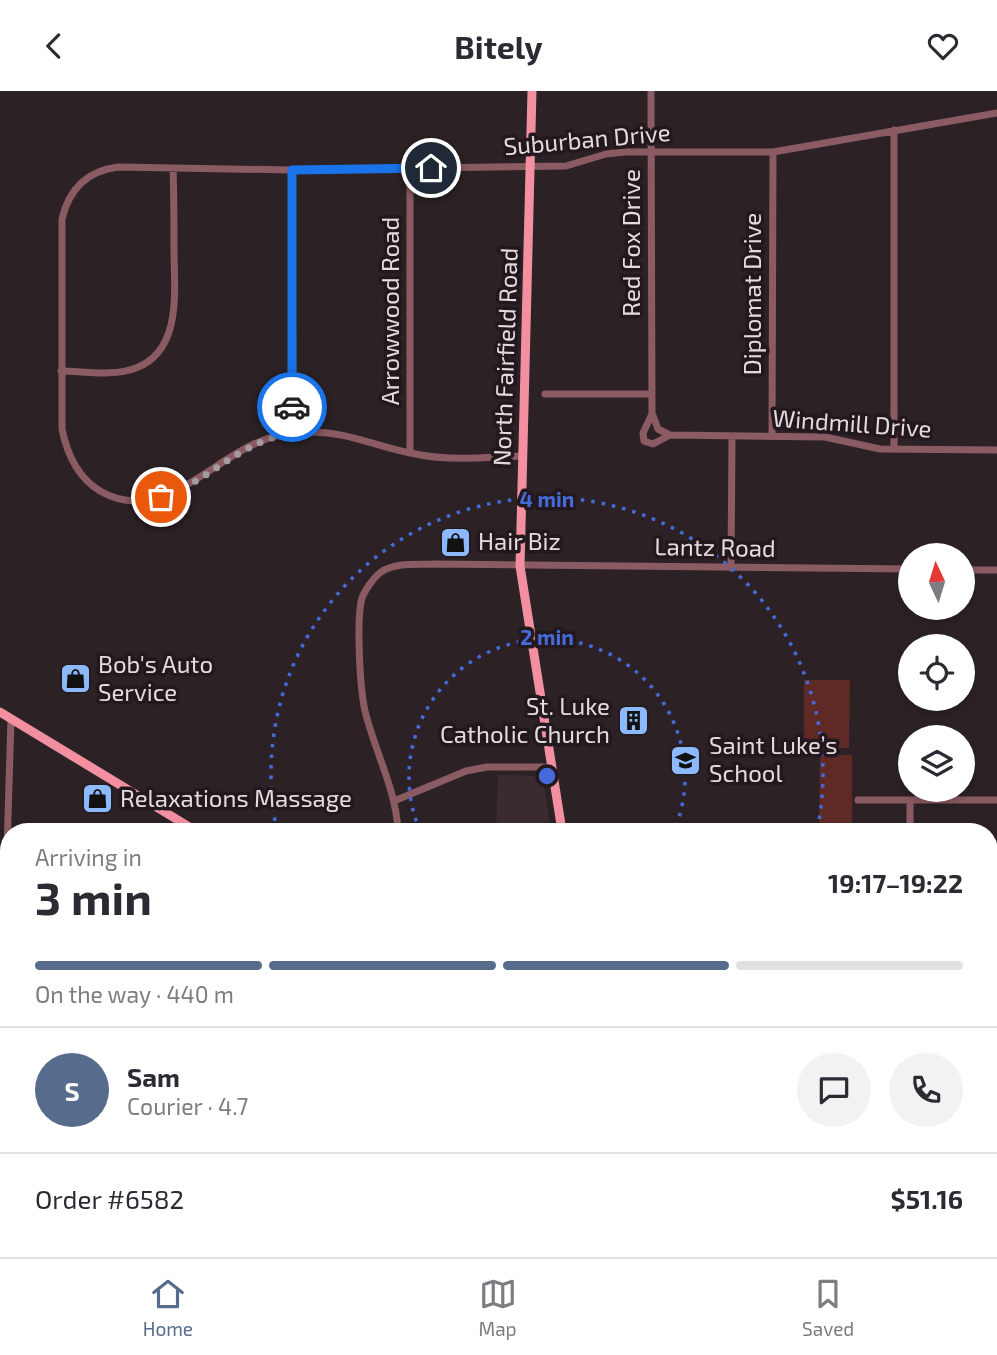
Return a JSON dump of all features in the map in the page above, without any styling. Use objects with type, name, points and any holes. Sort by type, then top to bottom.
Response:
[{"type":"main road","name":"North Fairfield Road","points":[[532,91],[520,566],[561,823]]},
{"type":"main road","points":[[0,712],[183,823]]},
{"type":"street","name":"Red Fox Drive","points":[[651,91],[652,394]]},
{"type":"street","name":"Suburban Drive","points":[[522,456],[432,457],[348,435],[293,433],[274,436],[253,444],[166,496],[143,501],[118,498],[101,491],[87,480],[67,452],[61,415],[62,219],[68,200],[79,184],[102,171],[118,167],[292,170],[566,166],[612,153],[772,152],[997,113]]},
{"type":"street","points":[[894,131],[894,449]]},
{"type":"street","name":"Diplomat Drive","points":[[772,152],[772,436]]},
{"type":"street","points":[[61,371],[115,372],[137,368],[155,356],[166,340],[175,306],[173,168]]},
{"type":"street","name":"Arrowwood Road","points":[[410,169],[410,453]]},
{"type":"street","points":[[292,170],[293,433]]},
{"type":"street","points":[[545,394],[652,394],[652,413],[658,429],[670,435]]},
{"type":"street","points":[[652,413],[643,433],[644,441],[653,444],[670,435]]},
{"type":"street","name":"Windmill Drive","points":[[670,435],[833,437],[869,447],[894,449],[997,450]]},
{"type":"street","points":[[731,568],[732,436]]},
{"type":"street","name":"Lantz Road","points":[[397,823],[394,801],[365,711],[361,678],[360,613],[363,596],[381,572],[394,566],[434,564],[898,569]]},
{"type":"street","points":[[975,570],[997,571]]},
{"type":"street","points":[[8,823],[11,719]]},
{"type":"street","points":[[394,801],[466,771],[487,767],[552,767]]},
{"type":"street","points":[[858,800],[898,800]]},
{"type":"street","points":[[975,800],[997,800]]},
{"type":"street","points":[[910,802],[910,823]]},
{"type":"shaded area","points":[[804,680],[850,680],[849,748],[804,748]]},
{"type":"shaded area","points":[[820,755],[852,755],[852,823],[819,823]]},
{"type":"shaded area","points":[[498,775],[542,776],[550,823],[496,823]]},
{"type":"way so far","points":[[161,497],[190,484],[253,444],[274,436],[293,433],[292,407]]},
{"type":"place","name":"Hair Biz","points":[[455,542]]},
{"type":"place","name":"Bob's Auto Service","points":[[75,679]]},
{"type":"place","name":"St. Luke Catholic Church","points":[[633,721]]},
{"type":"place","name":"Saint Luke’s School","points":[[686,760]]},
{"type":"place","name":"Relaxations Massage","points":[[97,799]]},
{"type":"route","points":[[292,407],[292,170],[431,168]]}]
